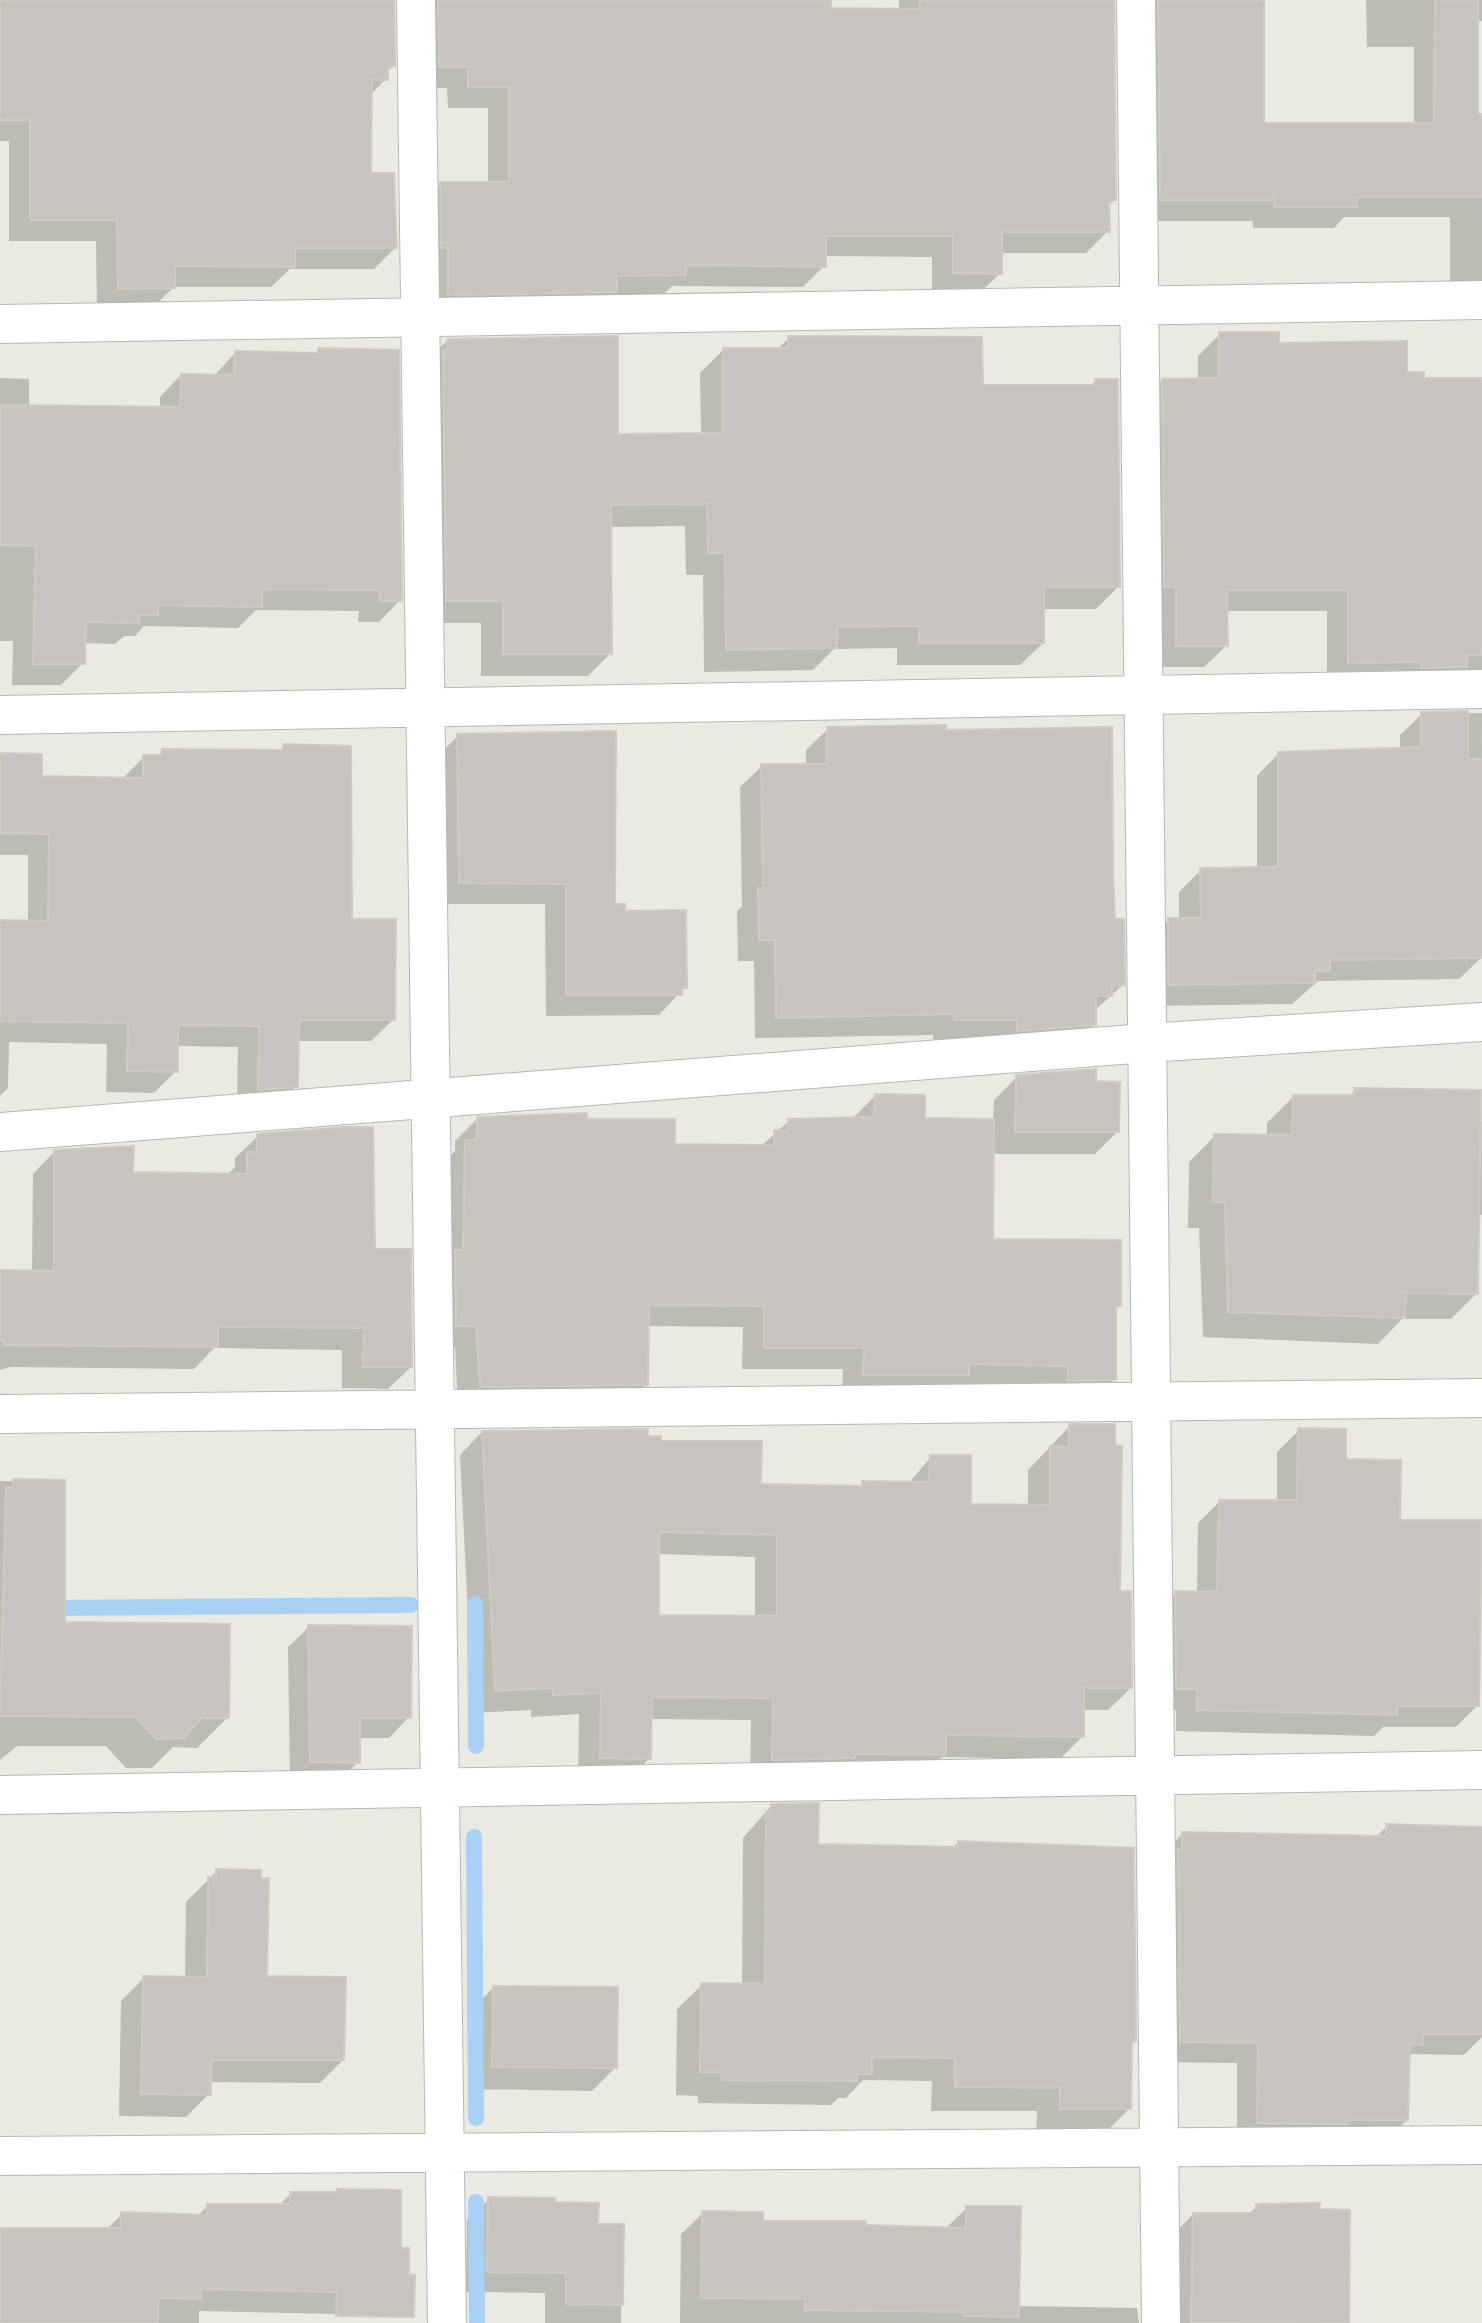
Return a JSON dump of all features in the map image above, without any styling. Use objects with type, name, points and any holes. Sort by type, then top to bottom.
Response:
[{"type":"street","points":[[416,0],[447,2323]]},
{"type":"street","points":[[1136,0],[1161,2323]]},
{"type":"street","points":[[0,324],[1482,300]]},
{"type":"street","points":[[0,715],[1482,689]]},
{"type":"street","points":[[0,1132],[1146,1043],[1482,1023]]},
{"type":"street","points":[[0,1414],[1482,1398]]},
{"type":"street","points":[[0,1795],[1482,1770]]},
{"type":"street","points":[[0,2156],[1482,2145]]},
{"type":"building","points":[[0,0],[394,0],[395,66],[388,66],[388,80],[372,80],[371,173],[394,173],[397,248],[295,248],[295,267],[175,266],[175,288],[118,289],[117,220],[30,220],[30,120],[0,120]]},
{"type":"building","points":[[438,0],[831,0],[831,8],[920,9],[920,0],[1114,0],[1116,200],[1109,200],[1110,232],[1002,232],[1002,274],[953,273],[953,236],[826,236],[826,267],[686,265],[686,275],[617,276],[617,292],[448,295],[448,248],[441,248],[440,182],[509,182],[509,87],[468,87],[468,67],[439,67]]},
{"type":"building","points":[[1158,0],[1264,0],[1264,123],[1434,123],[1435,0],[1478,0],[1478,114],[1482,114],[1482,197],[1357,197],[1357,207],[1274,207],[1274,200],[1160,200]]},
{"type":"building","points":[[1219,332],[1279,332],[1279,343],[1407,341],[1407,372],[1424,372],[1424,378],[1482,378],[1482,655],[1467,655],[1467,667],[1421,668],[1421,662],[1348,663],[1348,590],[1227,590],[1228,646],[1176,646],[1176,587],[1164,587],[1162,379],[1219,378]]},
{"type":"building","points":[[618,336],[618,434],[723,433],[723,348],[788,348],[788,336],[982,337],[983,385],[1096,385],[1095,379],[1118,379],[1120,587],[1044,587],[1044,643],[919,643],[919,626],[837,627],[837,648],[726,650],[725,553],[708,553],[707,504],[611,505],[612,654],[503,654],[503,601],[446,601],[443,350],[447,350],[447,339]]},
{"type":"building","points":[[318,348],[399,350],[402,601],[379,601],[380,590],[262,589],[262,607],[158,605],[158,615],[139,615],[139,623],[86,622],[85,664],[33,664],[36,546],[0,545],[0,405],[180,407],[181,374],[234,375],[235,351],[318,353]]},
{"type":"building","points":[[1468,711],[1468,759],[1482,759],[1482,958],[1330,960],[1330,971],[1315,971],[1315,983],[1168,985],[1168,918],[1201,918],[1200,868],[1276,867],[1278,864],[1278,752],[1421,747],[1421,712]]},
{"type":"building","points":[[946,725],[946,730],[1112,727],[1115,919],[1124,919],[1125,985],[1112,986],[1112,996],[1096,996],[1096,1025],[1017,1031],[1017,1020],[954,1020],[954,1014],[776,1018],[775,940],[759,940],[758,888],[763,888],[761,764],[827,764],[827,727]]},
{"type":"building","points":[[616,731],[615,904],[625,904],[625,911],[686,910],[687,988],[682,988],[682,995],[566,995],[566,884],[459,883],[457,734]]},
{"type":"building","points":[[283,744],[351,746],[352,919],[396,919],[395,1020],[299,1020],[298,1087],[258,1090],[259,1026],[178,1025],[178,1072],[127,1071],[128,1023],[0,1021],[0,920],[48,921],[49,834],[0,833],[0,753],[42,754],[42,776],[143,778],[143,755],[161,755],[162,749],[283,750]]},
{"type":"building","points":[[1096,1069],[1096,1081],[1120,1082],[1119,1132],[1015,1132],[1016,1075]]},
{"type":"building","points":[[1354,1088],[1481,1090],[1478,1294],[1406,1293],[1405,1318],[1228,1312],[1225,1202],[1213,1202],[1214,1134],[1292,1135],[1293,1095],[1354,1095]]},
{"type":"building","points":[[875,1094],[925,1095],[925,1118],[994,1119],[993,1239],[1121,1240],[1121,1306],[1116,1306],[1116,1380],[1068,1381],[1068,1366],[969,1364],[969,1375],[863,1375],[864,1348],[764,1348],[764,1306],[649,1305],[648,1385],[480,1387],[476,1326],[456,1326],[455,1250],[463,1250],[465,1140],[477,1140],[477,1117],[587,1113],[587,1119],[675,1119],[675,1144],[774,1145],[774,1130],[788,1131],[788,1119],[874,1117]]},
{"type":"building","points":[[373,1127],[375,1249],[411,1249],[412,1367],[363,1367],[364,1328],[218,1327],[218,1347],[4,1345],[4,1340],[0,1340],[0,1270],[54,1271],[54,1150],[134,1146],[133,1172],[247,1174],[247,1152],[257,1152],[257,1134]]},
{"type":"building","points":[[1069,1424],[1115,1424],[1115,1445],[1122,1446],[1120,1591],[1131,1591],[1132,1688],[1084,1688],[1084,1737],[946,1735],[946,1755],[855,1754],[855,1758],[772,1760],[773,1698],[652,1697],[651,1759],[600,1758],[601,1693],[553,1695],[553,1688],[495,1691],[482,1431],[648,1429],[648,1436],[661,1436],[661,1441],[762,1441],[761,1484],[862,1486],[862,1481],[929,1482],[930,1455],[971,1455],[971,1504],[1050,1505],[1050,1446],[1069,1447]],"holes":[[[659,1532],[777,1535],[777,1616],[659,1615]]]},
{"type":"building","points":[[1298,1428],[1346,1429],[1346,1459],[1401,1460],[1400,1520],[1482,1520],[1479,1706],[1397,1706],[1397,1715],[1197,1710],[1197,1689],[1176,1689],[1175,1591],[1217,1592],[1219,1500],[1297,1500]]},
{"type":"building","points":[[13,1479],[65,1480],[65,1622],[230,1624],[229,1718],[201,1718],[184,1738],[156,1739],[136,1717],[0,1716],[6,1487],[13,1488]]},
{"type":"building","points":[[308,1625],[412,1626],[411,1718],[360,1718],[360,1763],[310,1762]]},
{"type":"building","points":[[819,1803],[818,1844],[958,1847],[958,1841],[1134,1848],[1136,2041],[1132,2041],[1131,2109],[1060,2109],[1060,2088],[955,2087],[955,2058],[872,2057],[872,2074],[857,2074],[857,2081],[722,2080],[721,2072],[700,2072],[701,1983],[765,1984],[766,1812],[770,1813],[771,1804]]},
{"type":"building","points":[[1386,1824],[1482,1827],[1482,2034],[1423,2034],[1423,2045],[1410,2044],[1408,2120],[1347,2120],[1347,2124],[1257,2123],[1258,2043],[1180,2042],[1178,1849],[1182,1849],[1182,1832],[1386,1836]]},
{"type":"building","points":[[216,1869],[261,1870],[261,1879],[269,1878],[267,1976],[346,1977],[344,2060],[211,2060],[211,2095],[141,2094],[143,1976],[207,1977],[208,1877],[216,1878]]},
{"type":"building","points":[[493,1986],[618,1987],[617,2068],[492,2067]]},
{"type":"building","points":[[337,2189],[401,2190],[401,2248],[409,2248],[409,2275],[415,2275],[414,2317],[336,2316],[337,2292],[201,2289],[201,2299],[158,2298],[158,2323],[0,2323],[0,2228],[121,2228],[121,2212],[207,2215],[207,2204],[290,2204],[290,2192],[337,2192]]},
{"type":"building","points":[[488,2197],[555,2198],[555,2202],[599,2203],[598,2224],[624,2224],[623,2305],[566,2304],[566,2273],[487,2272]]},
{"type":"building","points":[[1320,2203],[1319,2209],[1350,2210],[1349,2323],[1191,2322],[1193,2213],[1256,2213],[1256,2204]]},
{"type":"building","points":[[966,2206],[1021,2206],[1019,2317],[964,2316],[965,2312],[805,2310],[805,2299],[701,2298],[702,2211],[763,2212],[763,2221],[865,2221],[866,2225],[966,2228]]},
{"type":"waterway","points":[[475,1604],[476,1746]]},
{"type":"waterway","points":[[44,1608],[411,1605]]},
{"type":"waterway","points":[[474,1837],[476,2118]]},
{"type":"waterway","points":[[476,2202],[477,2323]]}]
